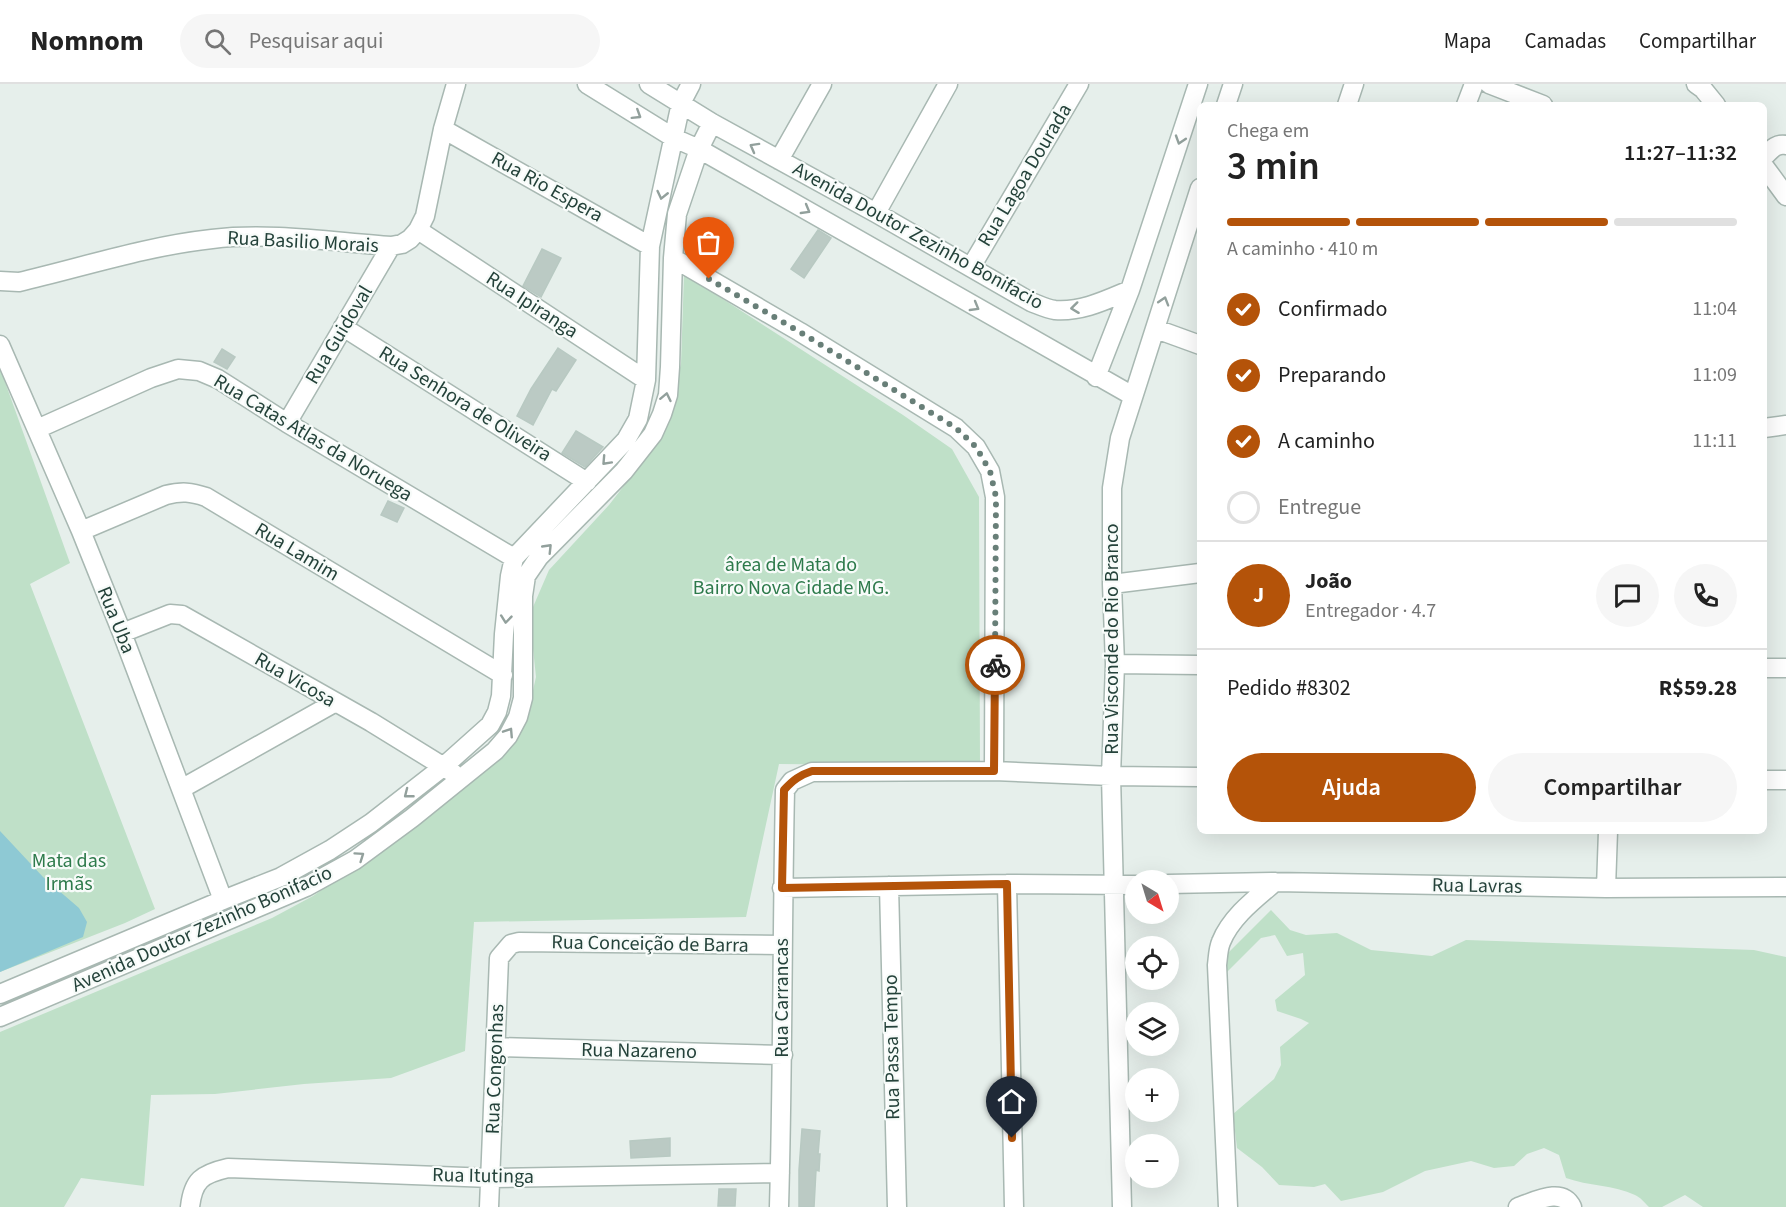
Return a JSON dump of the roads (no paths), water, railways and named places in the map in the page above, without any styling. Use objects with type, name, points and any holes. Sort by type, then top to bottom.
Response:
[{"type":"street","points":[[418,230],[425,216],[443,129],[456,84]]},
{"type":"street","name":"Avenida Doutor Zezinho Bonifacio","points":[[587,84],[675,138],[699,149],[1133,396]]},
{"type":"street","name":"Avenida Doutor Zezinho Bonifacio","points":[[649,84],[712,123],[1031,302],[1053,310],[1073,309],[1097,304],[1130,290]]},
{"type":"street","points":[[514,558],[626,440],[638,419],[646,380],[650,246],[681,103],[691,84]]},
{"type":"street","points":[[778,160],[822,84]]},
{"type":"street","points":[[876,213],[948,84]]},
{"type":"street","name":"Rua Lagoa Dourada","points":[[971,267],[1079,84]]},
{"type":"street","points":[[1096,377],[1130,290],[1198,84]]},
{"type":"street","points":[[1227,102],[1233,84]]},
{"type":"street","points":[[1348,102],[1354,84]]},
{"type":"street","points":[[1467,102],[1474,84]]},
{"type":"street","points":[[1489,84],[1535,102]]},
{"type":"street","points":[[1696,84],[1714,102]]},
{"type":"street","name":"Avenida Doutor Zezinho Bonifacio","points":[[0,1017],[306,887],[355,860],[463,777],[495,751],[508,736],[518,717],[524,698],[523,596],[526,576],[539,557],[624,471],[653,434],[662,414],[668,395],[673,258],[677,214],[699,149],[712,123]]},
{"type":"street","name":"Rua Rio Espera","points":[[443,129],[650,246]]},
{"type":"street","points":[[1767,154],[1775,146],[1786,145]]},
{"type":"street","points":[[1767,170],[1786,196]]},
{"type":"street","points":[[1133,396],[1197,198]]},
{"type":"street","name":"Rua Basilio Morais","points":[[0,281],[19,282],[160,248],[212,239],[252,237],[391,246],[402,244],[418,230]]},
{"type":"street","name":"Rua Ipiranga","points":[[418,230],[646,380]]},
{"type":"street","name":"Rua Guidoval","points":[[287,423],[391,246]]},
{"type":"street","points":[[673,258],[901,393],[956,428],[976,447],[990,471],[996,497],[994,771],[1197,777]]},
{"type":"street","name":"Rua Senhora de Oliveira","points":[[343,327],[587,482]]},
{"type":"street","points":[[1156,329],[1197,344]]},
{"type":"street","name":"Rua Uba","points":[[0,345],[81,531],[122,633],[223,900]]},
{"type":"street","name":"Rua Catas Atlas da Noruega","points":[[37,429],[151,378],[178,369],[199,371],[218,379],[287,423],[514,558]]},
{"type":"street","name":"Rua Visconde do Rio Branco","points":[[1122,1207],[1111,776],[1115,664],[1112,488],[1120,438],[1133,396]]},
{"type":"street","points":[[1767,427],[1786,424]]},
{"type":"street","name":"Rua Lamim","points":[[81,531],[179,491],[206,497],[502,675]]},
{"type":"street","name":"Avenida Doutor Zezinho Bonifacio","points":[[0,994],[281,878],[371,823],[443,767],[490,725],[499,704],[514,558]]},
{"type":"street","points":[[1112,584],[1197,573]]},
{"type":"street","name":"Rua Vicosa","points":[[122,633],[170,614],[182,615],[463,777]]},
{"type":"street","points":[[1115,664],[1197,664]]},
{"type":"street","points":[[1767,668],[1786,668]]},
{"type":"street","points":[[181,789],[334,703]]},
{"type":"street","name":"Rua Carrancas","points":[[779,1207],[783,1055],[784,790],[792,781],[812,771],[994,771]]},
{"type":"street","points":[[1767,780],[1786,780]]},
{"type":"street","points":[[1606,888],[1608,834]]},
{"type":"street","points":[[1228,1207],[1217,965],[1220,944],[1229,926],[1275,882]]},
{"type":"street","name":"Rua Lavras","points":[[1179,884],[1275,882],[1606,888],[1786,887]]},
{"type":"street","points":[[1007,884],[1014,1207]]},
{"type":"street","points":[[782,888],[1007,884],[1125,885]]},
{"type":"street","name":"Rua Passa Tempo","points":[[888,886],[897,1207]]},
{"type":"street","name":"Rua Conceição de Barra","points":[[519,942],[782,945]]},
{"type":"street","name":"Rua Congonhas","points":[[489,1207],[499,958],[511,944],[519,942]]},
{"type":"street","name":"Rua Nazareno","points":[[496,1047],[783,1055]]},
{"type":"street","name":"Rua Itutinga","points":[[191,1198],[208,1175],[228,1168],[491,1178],[780,1173]]},
{"type":"street","points":[[1518,1207],[1552,1196],[1569,1201],[1572,1207]]},
{"type":"water","points":[[0,831],[43,877],[79,908],[87,922],[83,937],[0,972]]},
{"type":"park label","name":"ârea de Mata do Bairro Nova Cidade MG.","points":[[791,576]]},
{"type":"park label","name":"Mata das Irmãs","points":[[69,872]]}]
